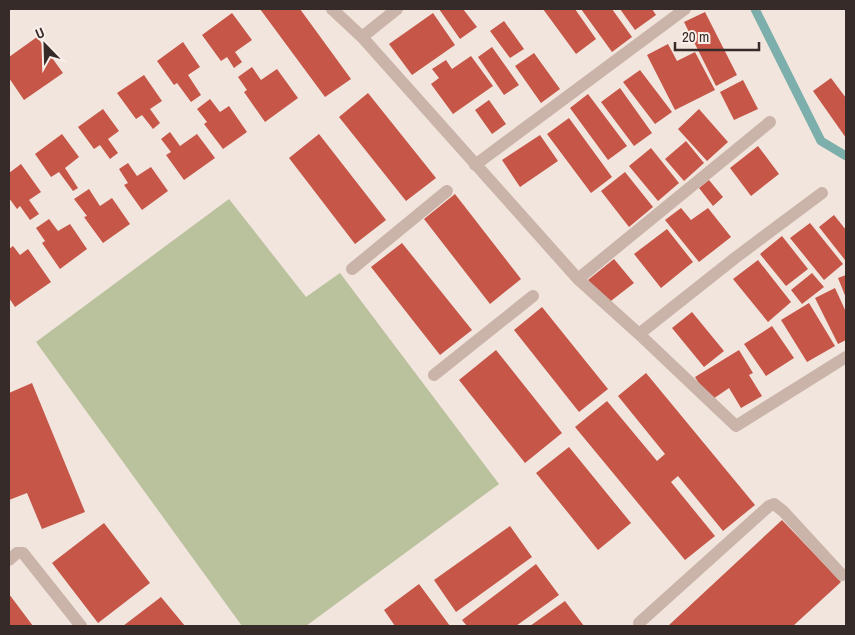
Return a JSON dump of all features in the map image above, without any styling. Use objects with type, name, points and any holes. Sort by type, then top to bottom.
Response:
[{"type":"street","points":[[332,9],[362,37],[578,279],[640,334],[736,426],[846,357]]},
{"type":"street","points":[[362,37],[398,9]]},
{"type":"street","points":[[475,165],[685,9]]},
{"type":"street","points":[[578,279],[770,122]]},
{"type":"street","points":[[352,269],[447,191]]},
{"type":"street","points":[[640,334],[735,258],[822,193]]},
{"type":"street","points":[[434,375],[533,296]]},
{"type":"street","points":[[640,623],[769,506],[774,504],[783,511],[842,575]]},
{"type":"street","points":[[9,560],[17,553],[23,553],[81,626]]},
{"type":"green space","points":[[229,199],[306,297],[340,273],[499,484],[306,626],[242,626],[36,342]]},
{"type":"building","points":[[260,9],[300,9],[351,79],[325,97]]},
{"type":"building","points":[[439,9],[463,9],[477,27],[460,39]]},
{"type":"building","points":[[543,9],[575,9],[596,39],[576,54]]},
{"type":"building","points":[[581,9],[612,9],[632,37],[612,52]]},
{"type":"building","points":[[620,9],[652,9],[656,15],[635,30]]},
{"type":"building","points":[[705,12],[737,75],[716,86],[684,22]]},
{"type":"building","points":[[232,13],[252,40],[235,52],[242,62],[234,68],[227,57],[221,61],[202,35]]},
{"type":"building","points":[[433,13],[455,45],[412,75],[389,44]]},
{"type":"building","points":[[504,21],[524,49],[510,58],[490,31]]},
{"type":"building","points":[[37,37],[63,73],[24,100],[9,78],[9,57]]},
{"type":"building","points":[[183,42],[200,67],[188,75],[201,95],[191,102],[177,83],[174,85],[157,61]]},
{"type":"building","points":[[668,44],[677,61],[695,52],[715,90],[675,110],[647,55]]},
{"type":"building","points":[[492,47],[519,85],[504,95],[478,57]]},
{"type":"building","points":[[534,53],[560,89],[541,103],[515,66]]},
{"type":"building","points":[[471,56],[493,86],[453,114],[431,84],[439,78],[432,69],[446,60],[452,69]]},
{"type":"building","points":[[252,67],[261,80],[277,69],[298,98],[265,122],[244,92],[247,90],[238,77]]},
{"type":"building","points":[[640,70],[672,112],[655,124],[623,82]]},
{"type":"building","points":[[144,75],[162,101],[150,109],[160,123],[153,129],[142,115],[136,119],[117,93]]},
{"type":"building","points":[[831,78],[846,98],[846,138],[813,91]]},
{"type":"building","points":[[743,80],[758,109],[734,120],[720,92]]},
{"type":"building","points":[[620,88],[652,133],[634,146],[601,102]]},
{"type":"building","points":[[368,93],[436,178],[406,201],[339,117]]},
{"type":"building","points":[[588,94],[627,146],[608,160],[570,108]]},
{"type":"building","points":[[210,99],[220,112],[229,106],[247,132],[223,149],[204,124],[207,122],[197,109]]},
{"type":"building","points":[[489,100],[506,124],[492,134],[475,110]]},
{"type":"building","points":[[103,109],[119,131],[108,139],[118,153],[110,159],[100,145],[94,149],[78,127]]},
{"type":"building","points":[[699,109],[728,142],[707,161],[678,129]]},
{"type":"building","points":[[569,118],[612,177],[591,193],[547,134]]},
{"type":"building","points":[[170,132],[180,146],[197,134],[215,158],[184,180],[166,155],[171,152],[161,139]]},
{"type":"building","points":[[62,134],[79,157],[65,168],[78,188],[73,191],[59,172],[51,177],[35,154]]},
{"type":"building","points":[[319,134],[386,220],[355,244],[289,158]]},
{"type":"building","points":[[540,135],[558,161],[520,187],[502,160]]},
{"type":"building","points":[[686,141],[704,163],[684,181],[665,159]]},
{"type":"building","points":[[758,146],[779,174],[751,196],[730,168]]},
{"type":"building","points":[[651,148],[679,183],[658,201],[629,166]]},
{"type":"building","points":[[128,163],[137,176],[151,167],[168,191],[142,210],[124,185],[128,183],[119,169]]},
{"type":"building","points":[[21,164],[41,192],[29,200],[39,214],[30,220],[20,206],[17,209],[9,198],[9,173]]},
{"type":"building","points":[[625,172],[653,207],[629,227],[601,191]]},
{"type":"building","points":[[709,180],[723,197],[713,206],[699,188]]},
{"type":"building","points":[[89,189],[100,206],[112,198],[130,224],[103,243],[84,217],[87,216],[74,199]]},
{"type":"building","points":[[455,194],[521,279],[490,304],[424,219]]},
{"type":"building","points":[[681,208],[691,220],[708,208],[731,237],[699,262],[665,220]]},
{"type":"building","points":[[834,215],[846,230],[845,260],[819,227]]},
{"type":"building","points":[[49,219],[58,231],[70,224],[87,249],[60,269],[42,243],[45,241],[36,228]]},
{"type":"building","points":[[810,223],[843,264],[824,280],[790,238]]},
{"type":"building","points":[[667,229],[693,262],[661,288],[634,254]]},
{"type":"building","points":[[782,236],[808,269],[786,286],[760,254]]},
{"type":"building","points":[[402,243],[472,330],[440,355],[371,267]]},
{"type":"building","points":[[13,246],[20,255],[28,249],[51,282],[15,307],[9,298],[9,249]]},
{"type":"building","points":[[614,259],[634,283],[607,304],[588,280]]},
{"type":"building","points":[[758,260],[791,302],[768,322],[733,279]]},
{"type":"building","points":[[812,273],[824,287],[802,304],[791,290]]},
{"type":"building","points":[[846,275],[846,298],[838,278]]},
{"type":"building","points":[[835,288],[846,312],[846,340],[838,344],[815,298]]},
{"type":"building","points":[[809,303],[835,346],[807,362],[781,320]]},
{"type":"building","points":[[542,307],[608,389],[579,412],[514,330]]},
{"type":"building","points":[[692,312],[724,351],[704,367],[672,328]]},
{"type":"building","points":[[772,326],[794,358],[766,376],[744,344]]},
{"type":"building","points":[[496,350],[562,433],[525,463],[459,380]]},
{"type":"building","points":[[739,350],[753,373],[749,375],[762,396],[741,408],[729,388],[710,401],[695,377]]},
{"type":"building","points":[[646,373],[755,505],[723,531],[678,476],[671,482],[715,536],[685,560],[575,427],[607,401],[657,461],[665,454],[618,396]]},
{"type":"building","points":[[32,383],[85,512],[42,529],[27,493],[9,500],[9,393]]},
{"type":"building","points":[[569,447],[631,523],[598,550],[536,473]]},
{"type":"building","points":[[782,520],[841,582],[793,626],[668,626]]},
{"type":"building","points":[[104,523],[150,583],[98,623],[52,563]]},
{"type":"building","points":[[510,526],[532,557],[456,612],[434,580]]},
{"type":"building","points":[[536,564],[559,595],[516,626],[467,626],[462,620]]},
{"type":"building","points":[[419,584],[450,626],[395,626],[384,610]]},
{"type":"building","points":[[9,594],[33,626],[9,626]]},
{"type":"building","points":[[161,597],[185,626],[123,626]]},
{"type":"building","points":[[565,601],[584,626],[530,626]]},
{"type":"waterway","points":[[755,9],[821,141],[846,156]]}]
